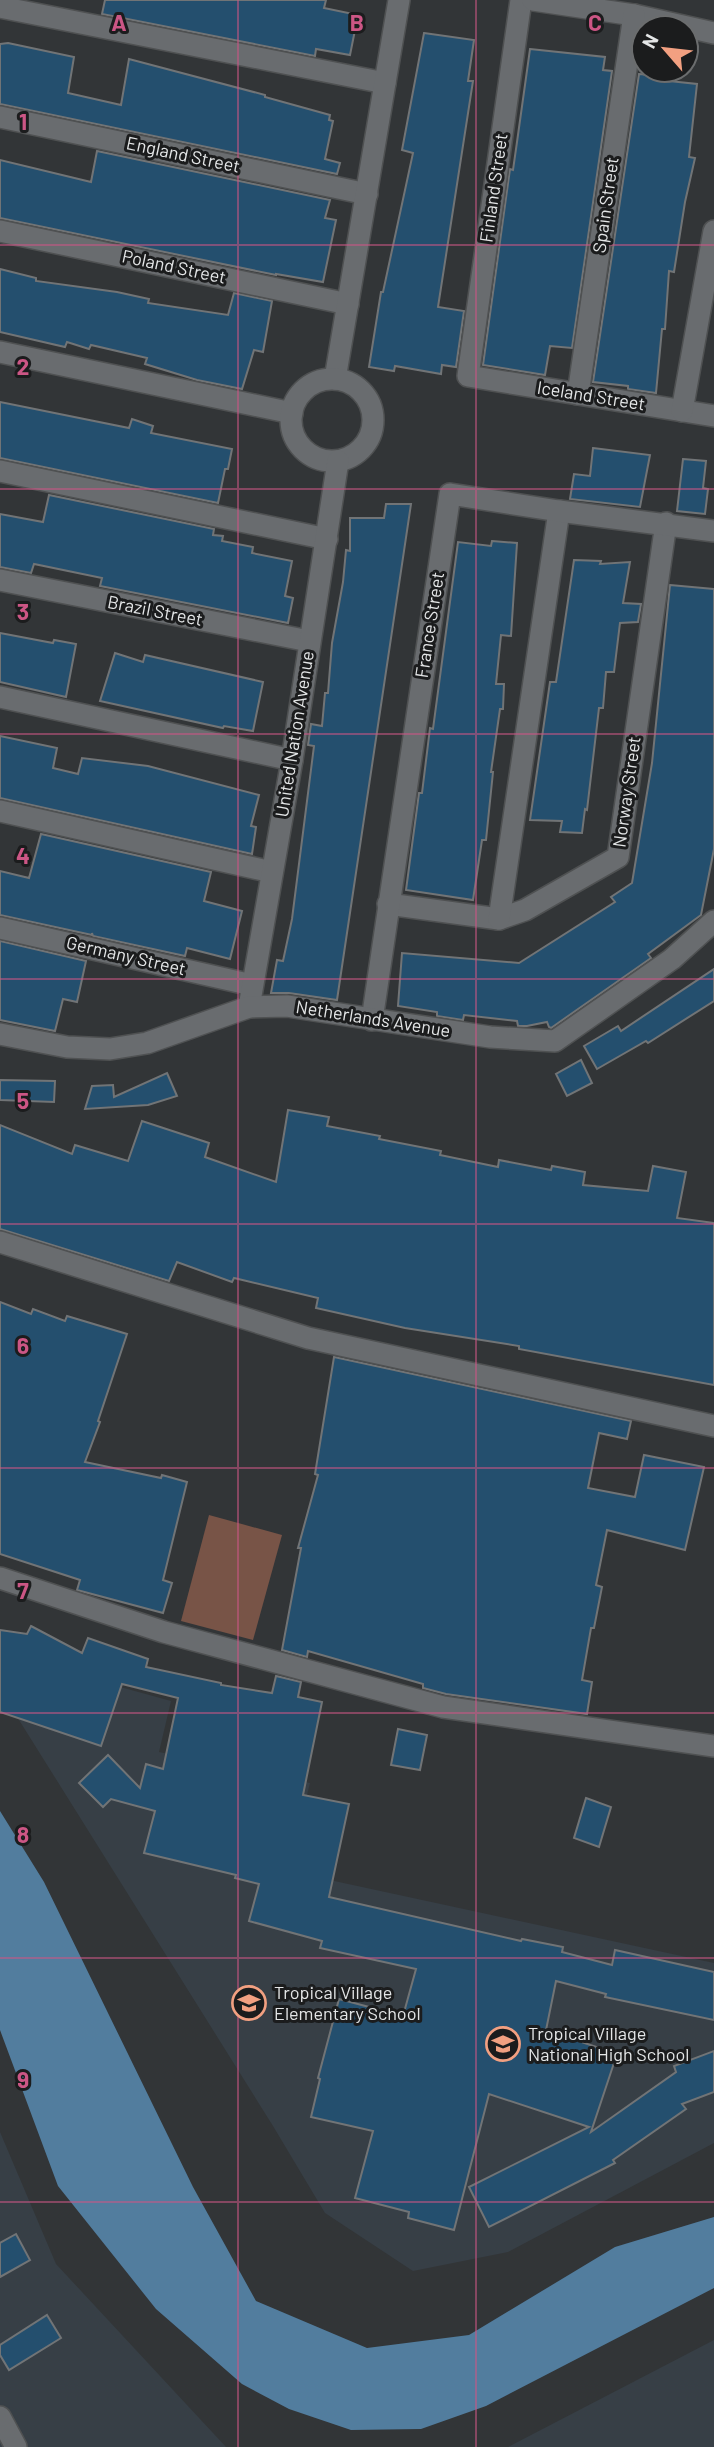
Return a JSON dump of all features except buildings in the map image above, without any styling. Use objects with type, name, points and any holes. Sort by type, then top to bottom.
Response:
[{"type":"street","points":[[335,379],[399,0]]},
{"type":"street","name":"Finland Street","points":[[468,376],[521,0]]},
{"type":"street","points":[[533,0],[630,14]]},
{"type":"street","points":[[0,7],[385,83]]},
{"type":"street","name":"Spain Street","points":[[578,394],[630,42]]},
{"type":"street","name":"England Street","points":[[0,117],[367,194]]},
{"type":"street","name":"Poland Street","points":[[0,231],[348,304]]},
{"type":"street","points":[[682,411],[714,231]]},
{"type":"street","points":[[0,352],[292,413]]},
{"type":"street","name":"Iceland Street","points":[[468,376],[714,416]]},
{"type":"street","points":[[335,379],[348,382],[359,389],[373,412],[373,425],[369,439],[362,449],[351,457],[325,461],[302,449],[295,439],[292,413],[302,392],[323,380],[335,379]]},
{"type":"street","name":"United Nation Avenue","points":[[249,1007],[292,760],[338,461]]},
{"type":"street","points":[[0,471],[327,539]]},
{"type":"street","name":"France Street","points":[[372,1020],[450,494],[714,531]]},
{"type":"street","points":[[499,919],[559,511]]},
{"type":"street","name":"Norway Street","points":[[388,904],[499,919],[525,910],[618,857],[666,523]]},
{"type":"street","name":"Brazil Street","points":[[0,580],[309,641]]},
{"type":"street","points":[[0,697],[292,760]]},
{"type":"street","points":[[0,811],[272,872]]},
{"type":"street","name":"Netherlands Avenue","points":[[0,1034],[67,1047],[110,1049],[147,1043],[249,1007],[286,1006],[490,1037],[555,1041],[672,959],[714,921]]},
{"type":"street","name":"Germany Street","points":[[0,928],[252,985]]},
{"type":"street","points":[[0,1242],[308,1338],[714,1426]]},
{"type":"street","points":[[0,1578],[164,1632],[443,1707],[714,1746]]},
{"type":"street","points":[[0,2417],[16,2447]]},
{"type":"shaded area","points":[[209,1515],[282,1535],[253,1640],[181,1621]]},
{"type":"shaded area","name":"Tropical Village National High School","points":[[37,1664],[171,1701],[159,1752],[310,1783],[288,1871],[714,1963],[714,2143],[508,2252],[413,2271],[325,2213],[19,1720]]},
{"type":"shaded area","points":[[0,2132],[56,2264],[226,2447],[0,2447]]},
{"type":"shaded area","points":[[714,2340],[714,2447],[508,2447]]},
{"type":"water","points":[[0,1811],[44,1882],[193,2187],[256,2301],[367,2348],[469,2335],[615,2247],[714,2217],[714,2288],[486,2406],[421,2429],[351,2430],[289,2409],[242,2384],[156,2309],[58,2186],[0,2030]]},
{"type":"place","name":"Tropical Village Elementary School","points":[[249,2003]]},
{"type":"place","name":"Tropical Village National High School","points":[[503,2044]]}]
